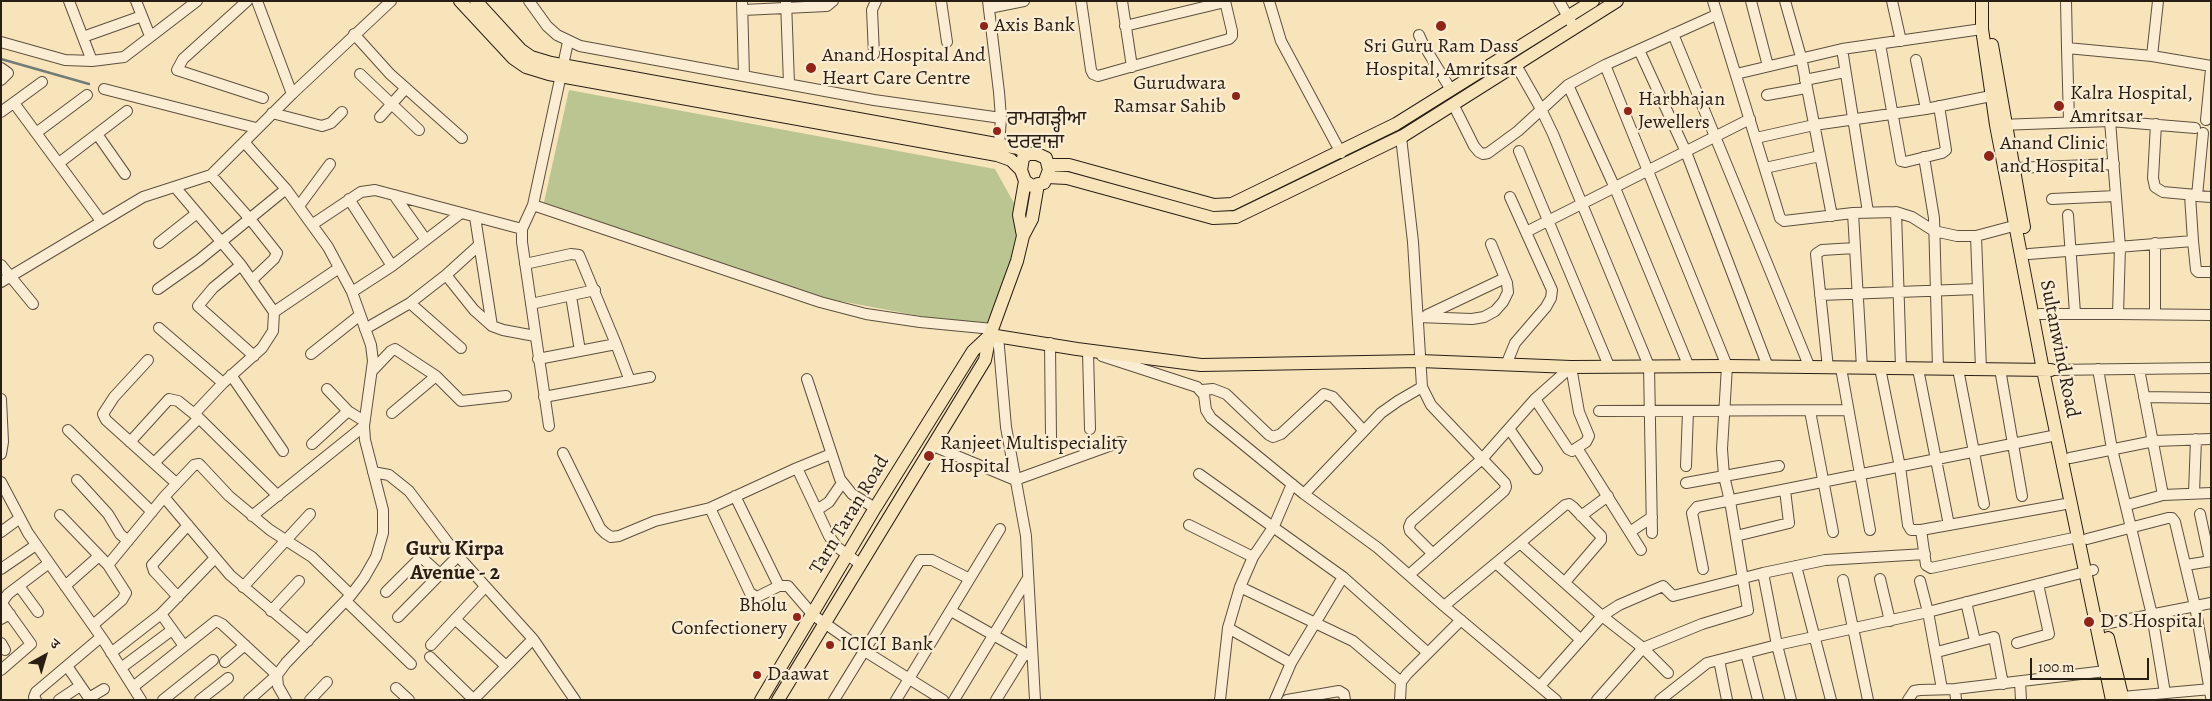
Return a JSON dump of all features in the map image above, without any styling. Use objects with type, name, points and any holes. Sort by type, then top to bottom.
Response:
[{"type":"main road","points":[[460,1],[513,58],[526,67],[562,71],[1018,148],[1028,154],[1037,154],[1046,158],[1044,175],[1032,218],[1023,236],[994,333],[1083,350],[1201,365],[1420,361],[1571,367],[1726,366],[2047,370]]},
{"type":"main road","points":[[476,1],[521,50],[562,71],[997,155],[1011,160],[1032,186],[1044,175],[1069,165],[1214,205],[1232,204],[1341,152],[1396,124],[1475,75],[1571,22],[1618,1]]},
{"type":"main road","points":[[1044,175],[1068,178],[1213,218],[1236,217],[1401,137],[1516,65],[1571,22],[1593,1]]},
{"type":"main road","name":"Sultanwind Road","points":[[1982,2],[1982,29],[1991,96],[2002,125],[2014,168],[2020,225],[2029,254],[2040,314],[2057,435],[2071,503],[2083,538]]},
{"type":"main road","name":"Sultanwind Road","points":[[1982,2],[1988,26],[2002,125],[2047,370],[2070,458],[2089,571],[2119,699]]},
{"type":"main road","points":[[1475,75],[1483,86]]},
{"type":"main road","points":[[1023,236],[1019,215],[1023,158],[1028,154]]},
{"type":"main road","name":"Tarn Taran Road","points":[[761,700],[875,508],[973,350],[994,333]]},
{"type":"main road","name":"Tarn Taran Road","points":[[778,700],[985,360],[994,333]]},
{"type":"main road","points":[[2089,571],[2104,624],[2111,671]]},
{"type":"street","points":[[69,1],[92,61]]},
{"type":"street","points":[[136,1],[150,36]]},
{"type":"street","points":[[1,42],[65,60],[92,61],[124,57],[197,1]]},
{"type":"street","points":[[247,1],[182,59],[177,70],[263,98]]},
{"type":"street","points":[[257,1],[292,94]]},
{"type":"street","points":[[1,282],[144,197],[210,175],[256,128],[391,1]]},
{"type":"street","points":[[529,1],[547,26],[568,42],[580,46],[874,100],[1001,118]]},
{"type":"street","points":[[744,76],[742,6],[827,6],[833,1]]},
{"type":"street","points":[[874,54],[872,10],[876,1]]},
{"type":"street","points":[[941,1],[947,42]]},
{"type":"street","points":[[999,146],[1001,118],[989,5],[1024,1]]},
{"type":"street","points":[[1081,1],[1093,74],[1098,76],[1229,39],[1232,36],[1225,2],[1125,26]]},
{"type":"street","points":[[1122,1],[1132,67]]},
{"type":"street","points":[[1269,1],[1281,41],[1341,152]]},
{"type":"street","points":[[1559,1],[1571,22]]},
{"type":"street","points":[[1713,1],[1780,218],[1784,221],[1853,213],[1896,212],[1912,217],[1934,231],[1956,236],[1976,236],[2020,225]]},
{"type":"street","points":[[1751,1],[1768,66]]},
{"type":"street","points":[[1786,1],[1801,57],[1832,216]]},
{"type":"street","points":[[1892,1],[1901,41]]},
{"type":"street","points":[[2066,1],[2068,121]]},
{"type":"street","points":[[2152,56],[2158,1]]},
{"type":"street","points":[[786,5],[789,84]]},
{"type":"street","points":[[1453,104],[1474,146],[1483,154],[1488,153],[1518,132],[1541,108],[1568,85],[1605,65],[1716,15]]},
{"type":"street","points":[[83,37],[142,16]]},
{"type":"street","points":[[1736,74],[1801,57],[1842,49],[1982,29]]},
{"type":"street","points":[[354,34],[406,88],[462,138]]},
{"type":"street","points":[[1673,34],[1810,368]]},
{"type":"street","points":[[1419,35],[1451,90]]},
{"type":"street","points":[[549,426],[538,359],[522,230],[532,205],[568,42]]},
{"type":"street","points":[[1880,44],[1901,161],[1904,162],[1946,150],[1939,106]]},
{"type":"street","points":[[2067,48],[2152,56],[2211,67],[2204,128],[2193,195],[2193,241],[2196,270],[2198,272],[2211,272]]},
{"type":"street","points":[[1842,49],[1868,212]]},
{"type":"street","points":[[1640,50],[1686,152],[1768,367]]},
{"type":"street","points":[[1916,60],[1926,109]]},
{"type":"street","points":[[1516,65],[1541,108],[1649,366],[1652,533]]},
{"type":"street","points":[[1597,700],[1643,648],[1702,624],[1746,612],[1749,607],[1724,476],[1722,450],[1726,366],[1649,170],[1605,65]]},
{"type":"street","points":[[1,68],[8,73],[1,80]]},
{"type":"street","points":[[1767,95],[1845,72]]},
{"type":"street","points":[[360,74],[419,130]]},
{"type":"street","points":[[1,112],[42,82]]},
{"type":"street","points":[[1568,85],[1615,188],[1689,367]]},
{"type":"street","points":[[380,117],[406,88]]},
{"type":"street","points":[[104,89],[256,128]]},
{"type":"street","points":[[36,133],[87,95]]},
{"type":"street","points":[[1756,138],[1892,112],[1926,109],[1991,96]]},
{"type":"street","points":[[14,103],[101,221]]},
{"type":"street","points":[[59,163],[127,111]]},
{"type":"street","points":[[272,113],[322,126],[331,123],[342,112]]},
{"type":"street","points":[[1526,232],[1750,119]]},
{"type":"street","points":[[2002,125],[2068,121],[2156,124],[2204,128]]},
{"type":"street","points":[[2110,122],[2120,247],[2118,314]]},
{"type":"street","points":[[2156,124],[2153,178],[2155,187],[2163,192],[2211,197]]},
{"type":"street","points":[[97,134],[125,174]]},
{"type":"street","points":[[1401,137],[1421,317],[1420,361],[1422,387],[1431,405],[1505,482],[1504,491],[1410,574]]},
{"type":"street","points":[[244,142],[286,189],[313,224],[352,292],[371,345],[374,362],[364,424],[365,440],[383,510],[383,533],[376,557],[348,598],[277,674],[249,700]]},
{"type":"street","points":[[1519,151],[1550,221],[1609,366]]},
{"type":"street","points":[[1765,168],[1820,156]]},
{"type":"street","points":[[1924,157],[1933,204],[1938,369]]},
{"type":"street","points":[[299,206],[330,164]]},
{"type":"street","points":[[2014,168],[2114,164]]},
{"type":"street","points":[[210,175],[250,219],[277,253],[274,260],[252,280]]},
{"type":"street","points":[[154,463],[197,416],[223,383],[254,356],[273,331],[274,312],[241,265],[175,186]]},
{"type":"street","points":[[158,289],[222,242],[286,189]]},
{"type":"street","points":[[313,224],[350,199],[368,190],[394,195],[522,230]]},
{"type":"street","points":[[394,195],[426,240]]},
{"type":"street","points":[[2052,199],[2116,196]]},
{"type":"street","points":[[1506,365],[1515,343],[1546,307],[1551,298],[1552,290],[1510,197]]},
{"type":"street","points":[[350,199],[392,266]]},
{"type":"street","points":[[532,205],[820,302],[866,314],[994,333],[1006,427],[1026,536],[1029,577],[1029,655],[1035,700]]},
{"type":"street","points":[[1896,212],[1901,368]]},
{"type":"street","points":[[159,243],[197,213]]},
{"type":"street","points":[[352,292],[392,266],[461,213]]},
{"type":"street","points":[[1853,213],[1862,368]]},
{"type":"street","points":[[2068,215],[2075,313]]},
{"type":"street","points":[[475,217],[478,246],[492,326]]},
{"type":"street","points":[[1976,236],[1981,369]]},
{"type":"street","points":[[2029,254],[2193,241]]},
{"type":"street","points":[[2155,243],[2155,314]]},
{"type":"street","points":[[1421,317],[1472,319],[1484,317],[1503,302],[1508,292],[1505,278],[1490,244]]},
{"type":"street","points":[[365,329],[410,303],[446,275],[478,246]]},
{"type":"street","points":[[1828,368],[1816,254],[1822,250],[1855,248]]},
{"type":"street","points":[[525,264],[576,254],[582,259],[630,381]]},
{"type":"street","points":[[1,265],[32,304]]},
{"type":"street","points":[[241,265],[214,288],[199,304],[198,308],[254,356]]},
{"type":"street","points":[[274,312],[339,268]]},
{"type":"street","points":[[446,275],[474,310],[492,326],[535,336]]},
{"type":"street","points":[[1421,317],[1505,278]]},
{"type":"street","points":[[1820,295],[1978,288]]},
{"type":"street","points":[[531,304],[595,290]]},
{"type":"street","points":[[571,296],[580,351]]},
{"type":"street","points":[[410,303],[461,348]]},
{"type":"street","points":[[2040,314],[2211,314]]},
{"type":"street","points":[[311,354],[360,315]]},
{"type":"street","points":[[158,328],[223,383]]},
{"type":"street","points":[[1050,343],[1051,438]]},
{"type":"street","points":[[538,359],[616,344]]},
{"type":"street","points":[[372,371],[391,351],[395,350],[436,376],[461,402],[506,396]]},
{"type":"street","points":[[1090,429],[1083,350],[1197,386],[1202,390],[1206,410],[1211,418],[1304,494],[1410,574],[1444,606],[1556,700]]},
{"type":"street","points":[[148,360],[102,414],[176,483]]},
{"type":"street","points":[[1433,554],[1410,531],[1411,522],[1482,459],[1510,430],[1535,399],[1571,367]]},
{"type":"street","points":[[1535,399],[1568,449],[1572,451],[1586,442],[1589,436],[1579,412],[1571,367]]},
{"type":"street","points":[[1841,368],[1870,530]]},
{"type":"street","points":[[1880,368],[1900,467],[1909,528],[1914,531],[1921,530],[2071,503]]},
{"type":"street","points":[[2047,370],[2211,368]]},
{"type":"street","points":[[1918,369],[1949,525]]},
{"type":"street","points":[[1958,369],[1984,504]]},
{"type":"street","points":[[2000,369],[2022,496]]},
{"type":"street","points":[[2098,369],[2112,449],[2152,614],[2165,693]]},
{"type":"street","points":[[2140,369],[2163,494]]},
{"type":"street","points":[[231,375],[283,451]]},
{"type":"street","points":[[392,413],[436,376]]},
{"type":"street","points":[[544,397],[650,377]]},
{"type":"street","points":[[807,379],[842,483],[852,494],[875,508]]},
{"type":"street","points":[[1304,494],[1363,430],[1398,401],[1422,387]]},
{"type":"street","points":[[327,389],[348,412],[364,424]]},
{"type":"street","points":[[1202,390],[1213,389],[1226,394],[1268,435],[1273,437],[1281,434],[1324,394],[1333,397],[1363,430]]},
{"type":"street","points":[[2144,397],[2211,398]]},
{"type":"street","points":[[1,399],[3,442],[1,454]]},
{"type":"street","points":[[130,442],[169,399],[178,400],[197,416],[278,496]]},
{"type":"street","points":[[1600,411],[1848,410]]},
{"type":"street","points":[[1686,466],[1688,411]]},
{"type":"street","points":[[1810,411],[1833,532]]},
{"type":"street","points":[[312,444],[348,412]]},
{"type":"street","points":[[252,516],[364,424]]},
{"type":"street","points":[[68,430],[152,512]]},
{"type":"street","points":[[1510,430],[1536,469]]},
{"type":"street","points":[[1703,569],[1692,513],[1697,507],[2057,435]]},
{"type":"street","points":[[2194,492],[2196,439]]},
{"type":"street","points":[[2070,458],[2154,441],[2211,439]]},
{"type":"street","points":[[932,446],[1015,480],[1120,442]]},
{"type":"street","points":[[1577,448],[1641,550]]},
{"type":"street","points":[[564,453],[600,528],[611,537],[619,536],[655,521],[710,508],[831,454]]},
{"type":"street","points":[[108,565],[176,483],[194,465],[199,464],[229,496],[252,516],[285,541],[312,557],[411,664]]},
{"type":"street","points":[[1686,483],[1779,466]]},
{"type":"street","points":[[797,468],[829,536],[847,556],[860,564]]},
{"type":"street","points":[[373,472],[389,475],[409,491],[458,556],[533,639],[575,700]]},
{"type":"street","points":[[1199,474],[1343,577],[1428,653]]},
{"type":"street","points":[[77,480],[108,514],[120,534],[128,541]]},
{"type":"street","points":[[1,482],[36,545],[112,653],[134,695],[184,646],[216,621],[222,624],[277,674],[278,686],[286,700]]},
{"type":"street","points":[[817,510],[829,502],[842,483]]},
{"type":"street","points":[[1220,700],[1228,628],[1240,587],[1253,557],[1274,526],[1292,484]]},
{"type":"street","points":[[1736,536],[1788,523],[1785,490]]},
{"type":"street","points":[[2127,505],[2163,494],[2211,493]]},
{"type":"street","points":[[735,496],[779,586]]},
{"type":"street","points":[[1582,516],[1608,496]]},
{"type":"street","points":[[164,498],[243,587],[308,641]]},
{"type":"street","points":[[1444,606],[1565,505],[1569,504],[1601,536],[1601,540],[1565,582]]},
{"type":"street","points":[[710,508],[750,594],[757,597],[779,586],[788,586],[813,615],[863,650],[943,700]]},
{"type":"street","points":[[243,587],[310,514]]},
{"type":"street","points":[[2186,565],[2210,561],[2200,514]]},
{"type":"street","points":[[60,515],[108,565],[126,593],[122,600],[93,625]]},
{"type":"street","points":[[1630,532],[1652,517]]},
{"type":"street","points":[[1,532],[20,518]]},
{"type":"street","points":[[1921,530],[1926,565],[1931,568],[2132,529],[2172,518],[2175,522],[2207,647],[2211,697]]},
{"type":"street","points":[[178,596],[154,571],[152,564],[188,525]]},
{"type":"street","points":[[1189,525],[1253,557]]},
{"type":"street","points":[[896,700],[951,611],[968,578],[1000,529]]},
{"type":"street","points":[[1520,543],[1602,616],[1643,648],[1668,673]]},
{"type":"street","points":[[1,569],[36,545]]},
{"type":"street","points":[[1540,686],[1602,616],[1618,605],[1663,586],[1673,596],[1744,577],[1796,566],[1854,558],[1925,554]]},
{"type":"street","points":[[65,586],[99,556]]},
{"type":"street","points":[[398,617],[458,556]]},
{"type":"street","points":[[386,592],[421,557],[440,574]]},
{"type":"street","points":[[112,653],[161,614],[216,558]]},
{"type":"street","points":[[834,700],[920,560],[932,560],[968,578]]},
{"type":"street","points":[[1,670],[31,644],[6,616],[3,601],[18,586],[49,563]]},
{"type":"street","points":[[1496,563],[1581,640]]},
{"type":"street","points":[[1796,566],[1831,700]]},
{"type":"street","points":[[1665,698],[1696,670],[1708,663],[1746,652],[1928,612],[2089,571]]},
{"type":"street","points":[[1763,573],[1777,645],[1791,700]]},
{"type":"street","points":[[954,700],[1029,577]]},
{"type":"street","points":[[1275,700],[1291,663],[1314,622],[1343,577]]},
{"type":"street","points":[[1880,579],[1890,621]]},
{"type":"street","points":[[1843,580],[1868,700]]},
{"type":"street","points":[[271,611],[299,581]]},
{"type":"street","points":[[1920,581],[1928,612],[1942,689]]},
{"type":"street","points":[[2017,643],[2049,634],[2038,584]]},
{"type":"street","points":[[18,586],[38,612]]},
{"type":"street","points":[[431,645],[485,587]]},
{"type":"street","points":[[1240,587],[1353,641],[1401,682]]},
{"type":"street","points":[[1966,602],[1975,641]]},
{"type":"street","points":[[2104,624],[2211,603]]},
{"type":"street","points":[[951,611],[1029,655]]},
{"type":"street","points":[[161,614],[184,646]]},
{"type":"street","points":[[455,619],[506,666]]},
{"type":"street","points":[[1400,700],[1401,682],[1407,674],[1461,620]]},
{"type":"street","points":[[1228,628],[1291,663]]},
{"type":"street","points":[[121,668],[172,630]]},
{"type":"street","points":[[1936,652],[1992,636],[1996,639],[2003,684]]},
{"type":"street","points":[[36,700],[34,697],[36,692],[101,637]]},
{"type":"street","points":[[430,657],[473,699],[533,639]]},
{"type":"street","points":[[225,662],[245,645]]},
{"type":"street","points":[[1746,652],[1758,700]]},
{"type":"street","points":[[996,700],[1029,655]]},
{"type":"street","points":[[163,700],[213,660]]},
{"type":"street","points":[[1719,660],[1728,700]]},
{"type":"street","points":[[66,666],[89,698],[104,689]]},
{"type":"street","points":[[1908,700],[1914,691],[1942,689],[1956,695],[2003,684],[2111,671]]},
{"type":"street","points":[[200,700],[228,678]]},
{"type":"street","points":[[314,699],[327,682]]},
{"type":"street","points":[[2020,682],[2021,700]]},
{"type":"street","points":[[59,700],[80,686]]},
{"type":"street","points":[[396,688],[409,700]]},
{"type":"street","points":[[2119,699],[2210,689]]},
{"type":"street","points":[[1287,700],[1339,691],[1344,694],[1345,700]]},
{"type":"green space","points":[[569,90],[995,169],[1020,214],[1018,258],[984,328],[813,296],[542,211]]},
{"type":"waterway","points":[[1,59],[89,84]]},
{"type":"place","name":"Axis Bank","points":[[984,26]]},
{"type":"place","name":"Sri Guru Ram Dass Hospital, Amritsar","points":[[1441,26]]},
{"type":"place","name":"Anand Hospital And Heart Care Centre","points":[[811,68]]},
{"type":"place","name":"Gurudwara Ramsar Sahib","points":[[1236,96]]},
{"type":"place","name":"Kalra Hospital, Amritsar","points":[[2059,106]]},
{"type":"place","name":"Harbhajan Jewellers","points":[[1628,111]]},
{"type":"place","name":"ਰਾਮਗੜ੍ਹੀਆ ਦਰਵਾਜ਼ਾ","points":[[997,131]]},
{"type":"place","name":"Anand Clinic and Hospital","points":[[1989,156]]},
{"type":"place","name":"Ranjeet Multispeciality Hospital","points":[[929,456]]},
{"type":"place","name":"Bholu Confectionery","points":[[797,617]]},
{"type":"place","name":"D S Hospital","points":[[2089,622]]},
{"type":"place","name":"ICICI Bank","points":[[830,645]]},
{"type":"place","name":"Daawat","points":[[757,675]]},
{"type":"district","name":"Guru Kirpa Avenue - 2","points":[[455,562]]}]
